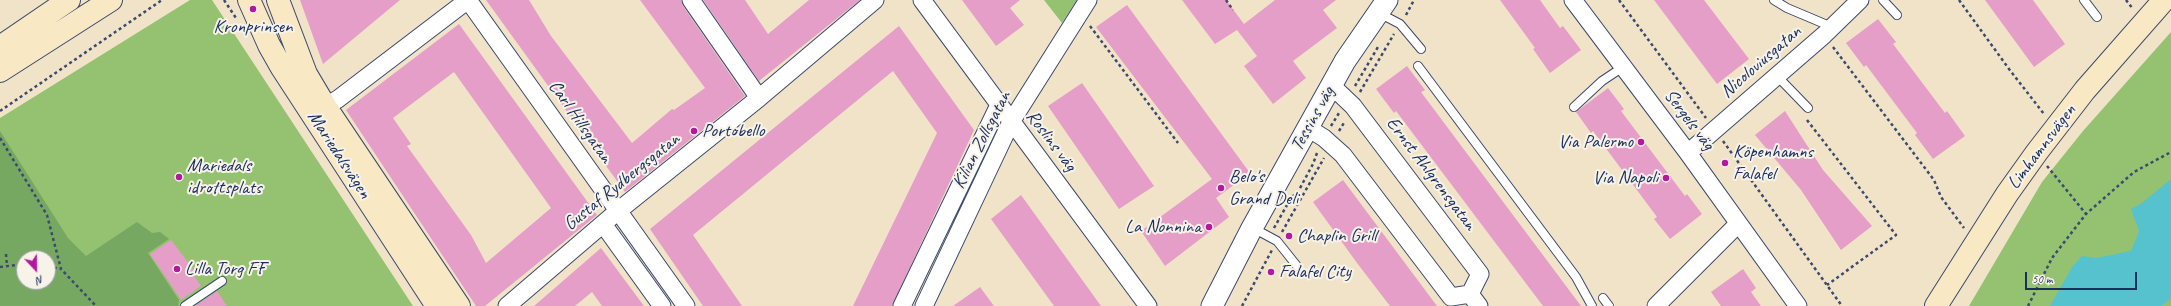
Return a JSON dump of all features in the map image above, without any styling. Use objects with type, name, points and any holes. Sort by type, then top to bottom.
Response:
[{"type":"main road","points":[[0,47],[69,0]]},
{"type":"main road","points":[[0,71],[111,0]]},
{"type":"main road","name":"Mariedalsvägen","points":[[249,0],[269,45],[319,110],[459,306]]},
{"type":"main road","name":"Mariedalsvägen","points":[[278,0],[319,110],[437,306]]},
{"type":"main road","name":"Limhamnsvägen","points":[[1936,306],[2007,194],[2037,152],[2085,90],[2164,0]]},
{"type":"street","points":[[319,110],[338,99],[468,0]]},
{"type":"street","name":"Carl Hillsgatan","points":[[468,0],[686,306]]},
{"type":"street","points":[[691,0],[759,98]]},
{"type":"street","name":"Gustaf Rydbergsgatan","points":[[507,306],[618,211],[759,98],[875,0]]},
{"type":"street","name":"Roslins väg","points":[[922,0],[1148,306]]},
{"type":"street","name":"Nicoloviusgatan","points":[[1688,153],[1828,31],[1860,0]]},
{"type":"street","name":"Sergels väg","points":[[1575,1],[1688,153],[1798,306]]},
{"type":"street","name":"Kilian Zollsgatan","points":[[924,306],[1011,122],[1084,6]]},
{"type":"street","name":"Tessins väg","points":[[1212,306],[1261,233],[1339,92],[1345,61],[1383,6]]},
{"type":"street","name":"Ernst Ahlgrensgatan","points":[[1316,133],[1343,155],[1451,297],[1475,300],[1480,274],[1339,92]]},
{"type":"street","name":"Kilian Zollsgatan","points":[[902,306],[999,105]]},
{"type":"street","points":[[603,224],[662,306]]},
{"type":"street","points":[[1656,306],[1738,224]]},
{"type":"lane","points":[[1774,0],[1828,31]]},
{"type":"lane","points":[[1883,0],[1897,15]]},
{"type":"lane","points":[[2084,0],[2097,17]]},
{"type":"lane","points":[[1383,6],[1421,49]]},
{"type":"lane","points":[[1418,66],[1576,277],[1592,306]]},
{"type":"lane","points":[[1574,107],[1602,81],[1623,67]]},
{"type":"lane","points":[[1777,76],[1808,108]]},
{"type":"lane","points":[[1261,233],[1277,241],[1297,266]]},
{"type":"lane","points":[[185,306],[222,281]]},
{"type":"lane","points":[[1603,298],[1609,306]]},
{"type":"path","points":[[0,111],[162,0]]},
{"type":"path","points":[[1226,0],[1233,10]]},
{"type":"path","points":[[1619,0],[1842,306]]},
{"type":"path","points":[[1959,0],[2009,70],[2044,114]]},
{"type":"path","points":[[2126,0],[2133,9]]},
{"type":"path","points":[[1084,6],[1178,143]]},
{"type":"path","points":[[1828,31],[1934,180],[1941,197],[1965,230]]},
{"type":"path","points":[[1261,233],[1313,164],[1316,133],[1339,92],[1371,59]]},
{"type":"path","points":[[1806,119],[1896,235],[1827,285]]},
{"type":"path","points":[[0,138],[47,215],[61,269],[96,306]]},
{"type":"path","points":[[2028,306],[2052,258],[2086,214],[2134,172],[2171,152]]},
{"type":"path","points":[[2042,171],[2046,164],[2086,214]]},
{"type":"path","points":[[6,254],[7,266]]},
{"type":"path","points":[[0,267],[16,265]]},
{"type":"path","points":[[56,268],[61,269]]},
{"type":"green space","name":"Mariedals idrottsplats","points":[[190,0],[212,0],[413,306],[0,306],[0,118]]},
{"type":"green space","points":[[1044,0],[1077,0],[1062,23]]},
{"type":"green space","points":[[2171,32],[2171,306],[1969,306],[2042,182],[2083,131]]},
{"type":"green space","points":[[0,131],[68,238],[86,256],[137,222],[152,233],[160,232],[169,239],[148,253],[179,300],[178,306],[0,306]]},
{"type":"water","points":[[2171,179],[2171,298],[2162,306],[2050,306],[2072,267],[2082,256],[2096,258],[2131,251],[2139,231],[2131,209],[2142,203]]},
{"type":"building","points":[[300,0],[400,0],[323,64]]},
{"type":"building","points":[[486,0],[529,0],[551,36],[632,143],[672,109],[674,110],[705,88],[640,0],[681,0],[683,6],[745,96],[625,192]]},
{"type":"building","points":[[703,0],[745,0],[768,34],[809,0],[860,0],[759,81]]},
{"type":"building","points":[[962,0],[1020,0],[1010,8],[1024,25],[996,46]]},
{"type":"building","points":[[1182,0],[1226,0],[1244,24],[1275,0],[1336,0],[1323,10],[1337,28],[1293,61],[1306,78],[1273,104],[1244,66],[1257,56],[1237,30],[1215,44]]},
{"type":"building","points":[[1500,0],[1540,0],[1560,28],[1563,26],[1581,50],[1550,73],[1533,49],[1535,48]]},
{"type":"building","points":[[1654,0],[1704,0],[1749,59],[1717,84]]},
{"type":"building","points":[[1985,0],[2033,0],[2065,44],[2034,67]]},
{"type":"building","points":[[1127,5],[1250,173],[1216,198],[1229,217],[1165,266],[1141,231],[1212,179],[1096,27]]},
{"type":"building","points":[[1878,19],[1896,42],[1893,44],[1945,113],[1947,111],[1965,136],[1933,159],[1915,135],[1917,133],[1866,65],[1864,67],[1846,43]]},
{"type":"building","points":[[459,24],[597,215],[485,306],[476,306],[346,110]],"holes":[[[454,72],[551,208],[486,263],[471,235],[407,146],[411,144],[393,118]]]},
{"type":"building","points":[[899,26],[974,130],[892,306],[853,306],[937,133],[893,71],[693,235],[742,306],[703,306],[650,229]]},
{"type":"building","points":[[1407,66],[1425,90],[1421,92],[1581,306],[1543,306],[1396,111],[1394,113],[1376,89]]},
{"type":"building","points":[[1082,83],[1154,186],[1119,209],[1048,106]]},
{"type":"building","points":[[1608,88],[1624,109],[1621,111],[1685,196],[1687,194],[1702,214],[1670,239],[1654,219],[1657,217],[1593,131],[1591,133],[1576,112]]},
{"type":"building","points":[[1785,111],[1823,170],[1872,226],[1841,250],[1801,190],[1755,135]]},
{"type":"building","points":[[1343,180],[1437,306],[1390,306],[1357,263],[1313,202]]},
{"type":"building","points":[[1021,195],[1101,306],[1054,306],[991,219]]},
{"type":"building","name":"Lilla Torg FF","points":[[171,240],[191,266],[195,273],[193,274],[201,286],[181,300],[150,254]]},
{"type":"building","points":[[601,248],[644,306],[602,306],[592,292],[575,306],[534,306]]},
{"type":"building","points":[[1743,269],[1756,288],[1751,292],[1761,306],[1721,306],[1711,292]]},
{"type":"building","points":[[980,287],[994,306],[953,306]]},
{"type":"building","points":[[217,291],[227,306],[195,306]]},
{"type":"place","name":"Kronprinsen","points":[[253,9]]},
{"type":"place","name":"Portobello","points":[[694,131]]},
{"type":"place","name":"Via Palermo","points":[[1641,142]]},
{"type":"place","name":"Köpenhamns Falafel","points":[[1725,163]]},
{"type":"place","name":"Mariedals idrottsplats","points":[[179,177]]},
{"type":"place","name":"Via Napoli","points":[[1666,178]]},
{"type":"place","name":"Belo's Grand Deli","points":[[1221,188]]},
{"type":"place","name":"La Nonnina","points":[[1209,227]]},
{"type":"place","name":"Chaplin Grill","points":[[1289,236]]},
{"type":"place","name":"Lilla Torg FF","points":[[177,269]]},
{"type":"place","name":"Falafel City","points":[[1271,272]]}]
